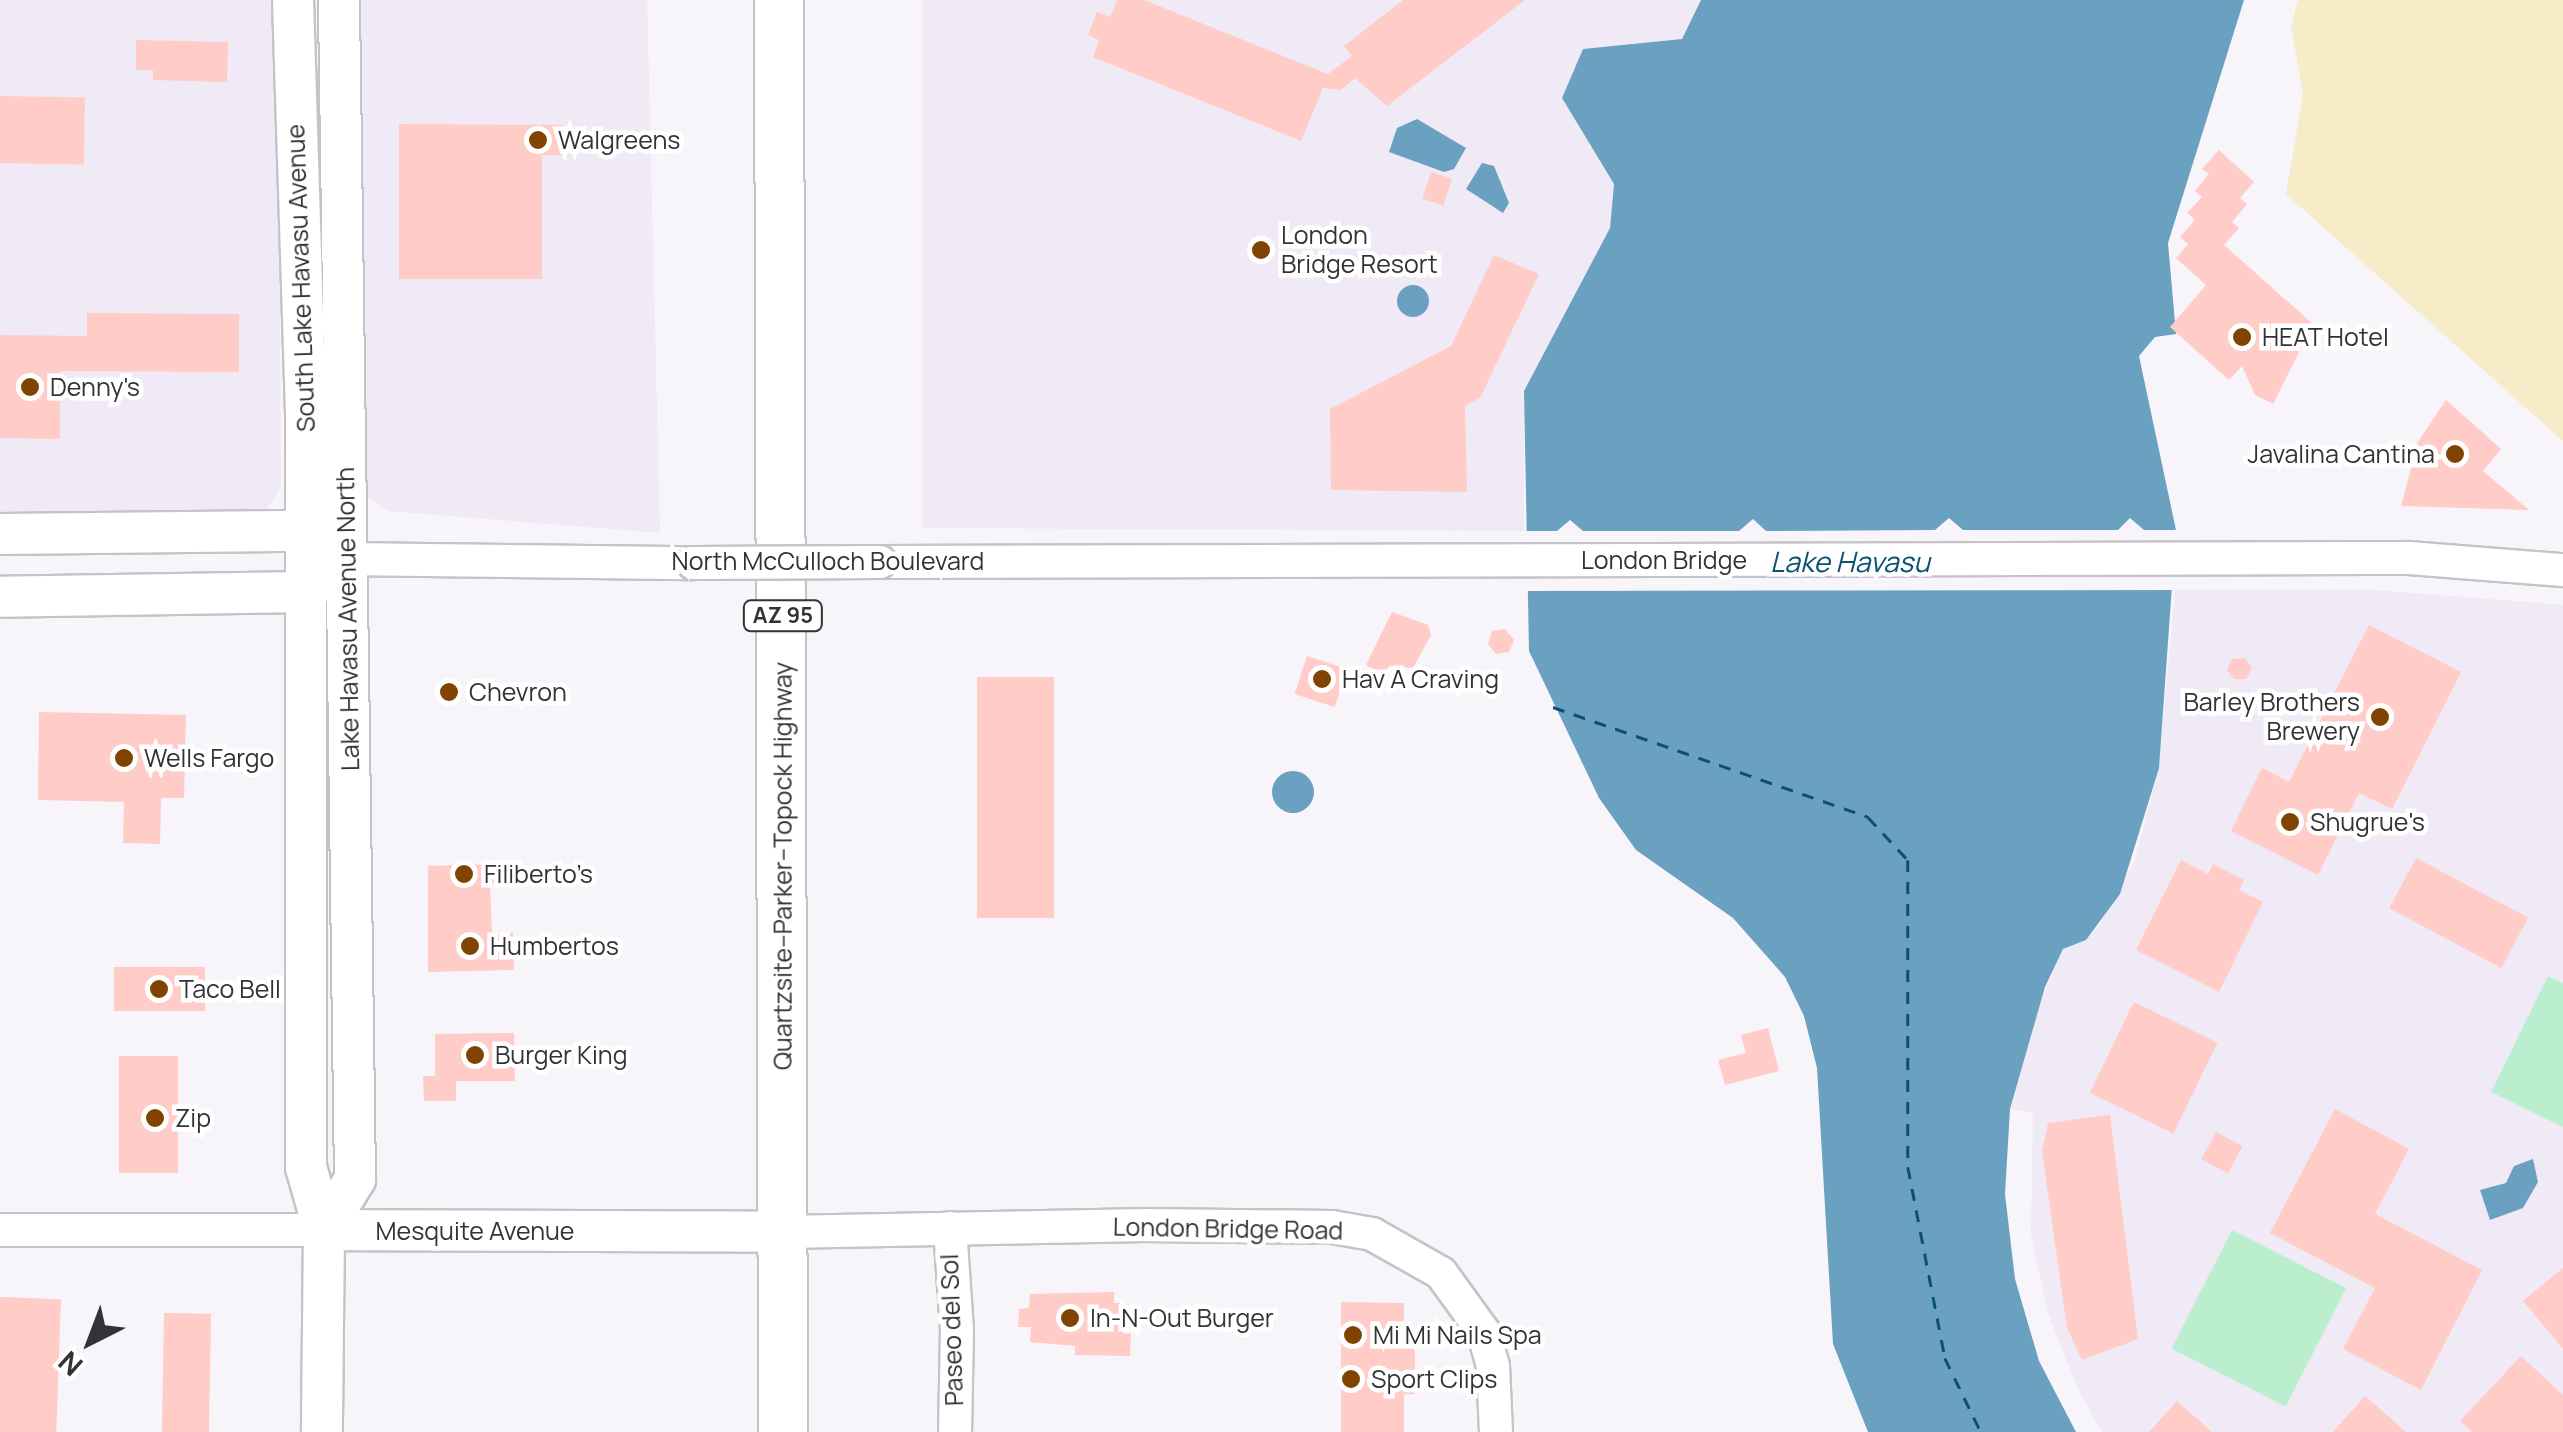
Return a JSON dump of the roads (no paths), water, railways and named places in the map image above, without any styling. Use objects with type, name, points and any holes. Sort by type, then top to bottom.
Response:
[{"type":"highway","name":"Quartzsite–Parker–Topock Highway","points":[[778,0],[783,1432]]},
{"type":"main road","name":"South Lake Havasu Avenue","points":[[293,0],[315,560]]},
{"type":"main road","name":"Lake Havasu Avenue North","points":[[322,1432],[324,1230],[306,1167],[315,560],[339,0]]},
{"type":"main road","name":"North McCulloch Boulevard","points":[[0,534],[315,560]]},
{"type":"main road","name":"North McCulloch Boulevard","points":[[0,597],[315,560]]},
{"type":"main road","name":"Mesquite Avenue","points":[[324,1230],[784,1232]]},
{"type":"street","name":"London Bridge","points":[[1313,561],[2472,559],[2563,570]]},
{"type":"street","name":"North McCulloch Boulevard","points":[[315,560],[1313,561]]},
{"type":"street","name":"London Bridge Road","points":[[950,1228],[1332,1227],[1372,1234],[1441,1273],[1483,1331],[1493,1366],[1496,1432]]},
{"type":"street","name":"Mesquite Avenue","points":[[784,1232],[950,1228]]},
{"type":"street","name":"Paseo del Sol","points":[[950,1228],[958,1330],[954,1432]]},
{"type":"street","name":"Mesquite Avenue","points":[[0,1230],[324,1230]]},
{"type":"water","name":"Lake Havasu","points":[[1701,0],[2244,0],[2168,243],[2176,334],[2155,337],[2139,356],[2176,530],[2159,768],[2120,894],[2086,940],[2063,949],[2045,987],[2010,1109],[2005,1194],[2015,1279],[2039,1361],[2076,1432],[1868,1432],[1833,1344],[1817,1068],[1804,1016],[1785,977],[1733,918],[1636,850],[1599,798],[1529,651],[1524,391],[1610,228],[1614,184],[1562,98],[1583,49],[1682,39]]},
{"type":"water","points":[[1417,119],[1466,148],[1454,169],[1444,172],[1389,152],[1397,128]]},
{"type":"water","points":[[1482,163],[1494,166],[1509,203],[1503,213],[1466,189]]},
{"type":"water","points":[[1413,285],[1424,290],[1429,301],[1424,312],[1413,317],[1402,312],[1397,301],[1402,290]]},
{"type":"water","points":[[1293,771],[1308,777],[1314,792],[1308,807],[1293,813],[1278,807],[1272,792],[1278,777]]},
{"type":"water","points":[[2533,1159],[2538,1182],[2523,1208],[2490,1220],[2480,1190],[2506,1183],[2514,1166]]},
{"type":"place","name":"Walgreens","points":[[538,140]]},
{"type":"place","name":"London Bridge Resort","points":[[1261,250]]},
{"type":"place","name":"HEAT Hotel","points":[[2242,337]]},
{"type":"place","name":"Denny's","points":[[30,387]]},
{"type":"place","name":"Javalina Cantina","points":[[2455,454]]},
{"type":"place","name":"Hav A Craving","points":[[1322,679]]},
{"type":"place","name":"Chevron","points":[[449,692]]},
{"type":"place","name":"Barley Brothers Brewery","points":[[2380,717]]},
{"type":"place","name":"Wells Fargo","points":[[124,758]]},
{"type":"place","name":"Shugrue's","points":[[2290,822]]},
{"type":"place","name":"Filiberto’s","points":[[464,874]]},
{"type":"place","name":"Humbertos","points":[[470,946]]},
{"type":"place","name":"Taco Bell","points":[[159,989]]},
{"type":"place","name":"Burger King","points":[[475,1055]]},
{"type":"place","name":"Zip","points":[[155,1118]]},
{"type":"place","name":"In-N-Out Burger","points":[[1070,1318]]},
{"type":"place","name":"Mi Mi Nails Spa","points":[[1353,1335]]},
{"type":"place","name":"Sport Clips","points":[[1351,1379]]}]
